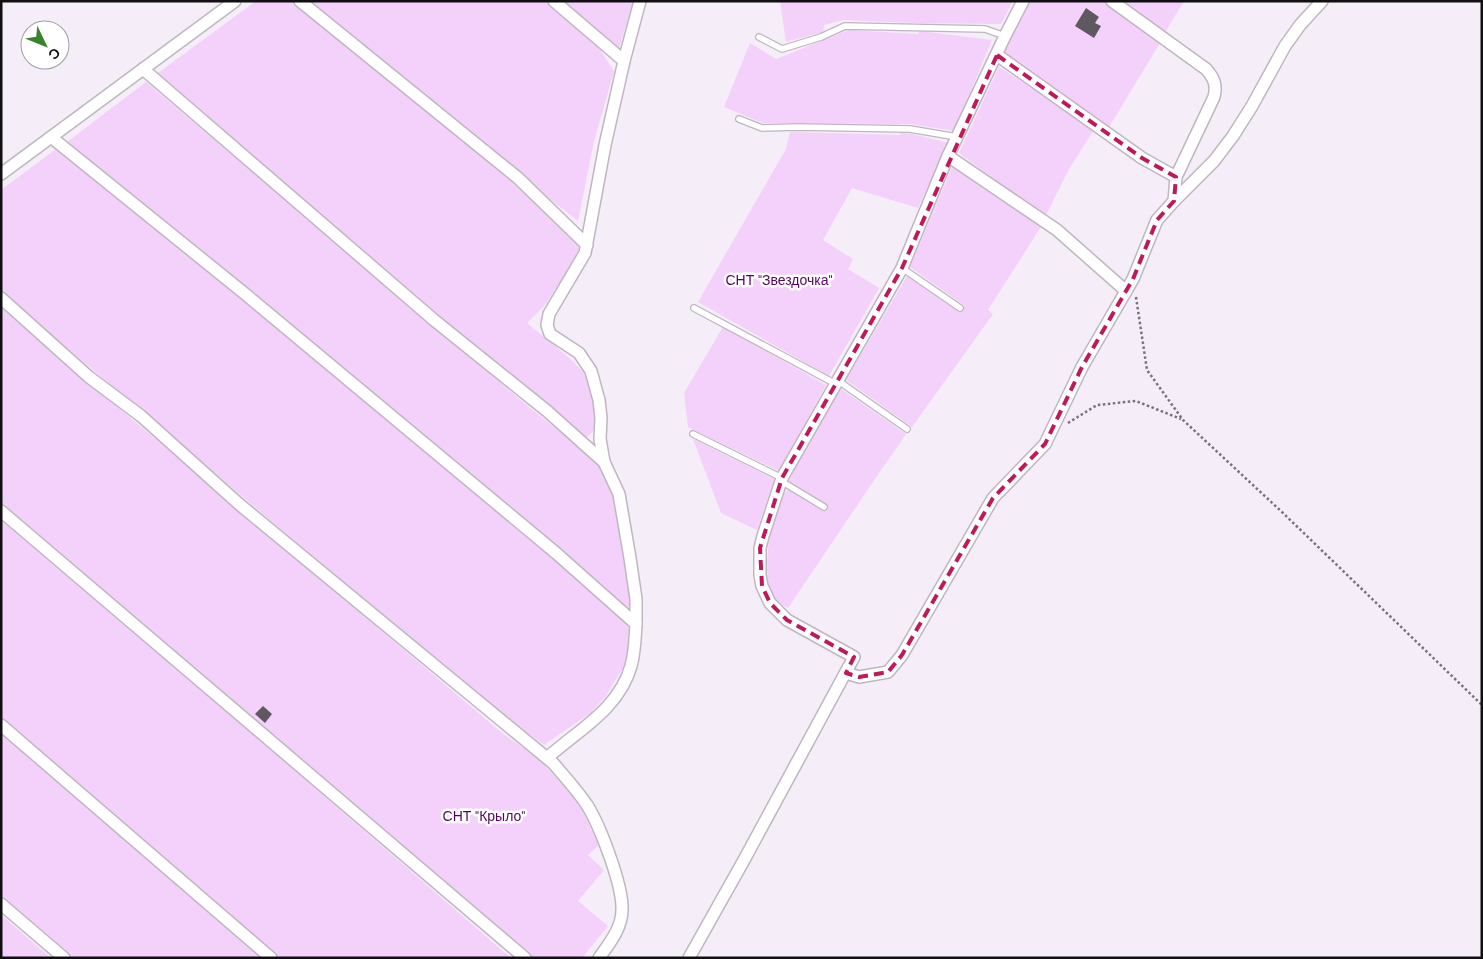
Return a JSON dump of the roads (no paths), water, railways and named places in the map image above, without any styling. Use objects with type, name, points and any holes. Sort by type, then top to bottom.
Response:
[{"type":"street","points":[[1,174],[235,1]]},
{"type":"street","points":[[300,1],[518,178],[587,245]]},
{"type":"street","points":[[554,1],[624,61]]},
{"type":"street","points":[[547,758],[599,716],[614,698],[631,668],[634,653],[636,599],[630,558],[619,494],[604,462],[600,439],[601,418],[599,400],[592,371],[579,353],[550,334],[547,325],[549,314],[585,252],[604,145],[640,1]]},
{"type":"street","points":[[689,958],[749,852],[854,657],[787,620],[770,602],[762,586],[760,548],[781,479],[902,268],[948,156],[1023,1]]},
{"type":"street","points":[[1112,1],[1206,69],[1215,81],[1214,97],[1176,177],[1174,200]]},
{"type":"street","points":[[846,673],[859,677],[888,672],[902,655],[993,498],[1045,444],[1082,367],[1133,279],[1157,220],[1214,160],[1233,136],[1295,32],[1322,1]]},
{"type":"street","points":[[997,54],[1142,158],[1176,177]]},
{"type":"street","points":[[142,69],[426,314],[547,411],[604,462]]},
{"type":"street","points":[[51,137],[244,293],[556,553],[636,624]]},
{"type":"street","points":[[948,156],[1056,230],[1126,291]]},
{"type":"street","points":[[1,298],[89,377],[141,416],[239,504],[547,758],[587,804],[605,843],[620,890],[622,910],[620,920],[614,937],[599,958]]},
{"type":"street","points":[[1,511],[525,958]]},
{"type":"street","points":[[1,724],[271,958]]},
{"type":"street","points":[[1,904],[64,958]]},
{"type":"lane","points":[[759,37],[782,49],[820,37],[845,26],[985,30],[1005,36]]},
{"type":"lane","points":[[739,119],[762,128],[910,129],[958,137]]},
{"type":"lane","points":[[902,268],[960,308]]},
{"type":"lane","points":[[694,308],[836,382],[907,429]]},
{"type":"lane","points":[[693,434],[781,479],[824,507]]},
{"type":"park label","name":"СНТ \"Звездочка\"","points":[[779,280]]},
{"type":"park label","name":"СНТ \"Крыло\"","points":[[484,816]]}]
